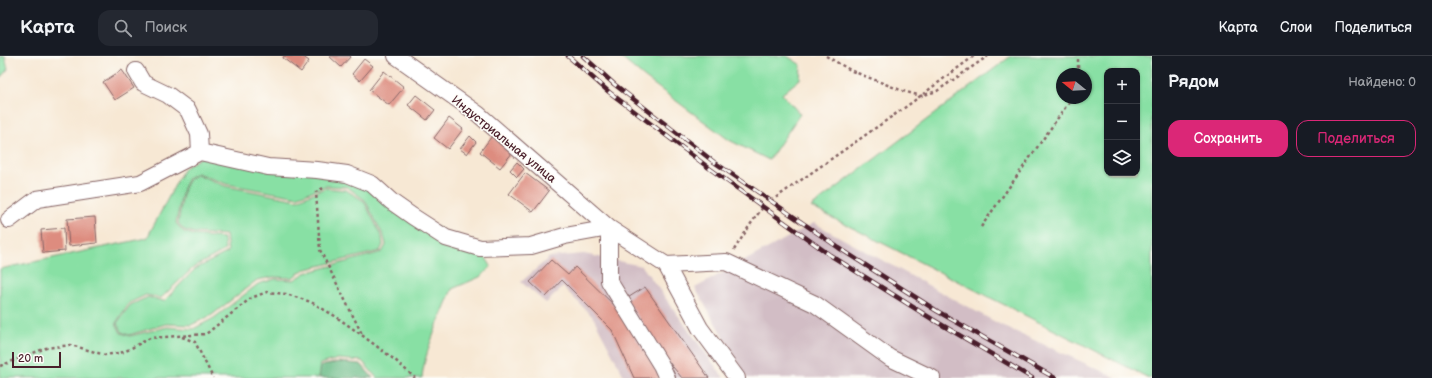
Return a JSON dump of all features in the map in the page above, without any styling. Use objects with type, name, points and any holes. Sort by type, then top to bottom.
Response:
[{"type":"street","name":"Индустриальная улица","points":[[396,56],[478,114],[609,228],[666,265],[700,328],[737,378]]},
{"type":"street","points":[[136,71],[142,83],[168,95],[188,110],[199,134],[200,152]]},
{"type":"street","points":[[10,220],[37,199],[140,184],[200,152],[268,167],[317,170],[347,174],[372,184],[392,202],[446,238],[480,248],[531,246],[566,236],[609,228],[609,281],[661,365],[667,378]]},
{"type":"street","points":[[666,265],[726,262],[815,304],[890,358],[932,378]]},
{"type":"path","points":[[826,56],[852,71],[903,91],[921,96],[937,91],[988,56]]},
{"type":"path","points":[[771,201],[921,96],[974,56]]},
{"type":"path","points":[[1078,56],[1078,68]]},
{"type":"path","points":[[981,227],[1068,104]]},
{"type":"path","points":[[347,174],[316,192],[320,250],[363,336]]},
{"type":"path","points":[[726,262],[750,224],[763,207]]},
{"type":"path","points":[[0,366],[46,348],[71,345],[105,355],[124,352],[150,338],[206,334],[251,298],[267,292],[286,294],[311,302],[335,316],[363,336],[395,360],[415,378]]},
{"type":"path","points":[[182,336],[195,342],[213,378]]},
{"type":"shaded area","points":[[814,223],[1001,325],[1117,378],[747,378],[695,288]]},
{"type":"shaded area","points":[[584,254],[642,266],[724,378],[625,378],[593,317],[563,287],[546,303],[521,282],[550,257]]},
{"type":"green space","points":[[0,56],[5,56],[8,69],[0,78]]},
{"type":"green space","points":[[619,56],[787,56],[801,65],[800,79],[782,94],[800,114],[769,160],[729,140],[644,77]]},
{"type":"green space","points":[[1011,56],[1152,56],[1152,378],[1149,378],[811,207]]},
{"type":"green space","points":[[203,156],[347,176],[483,253],[491,266],[482,276],[452,289],[430,345],[423,368],[422,378],[377,378],[362,361],[338,359],[320,364],[318,378],[0,378],[0,269],[147,238],[184,168]],"holes":[[[197,173],[226,184],[297,197],[325,186],[347,187],[365,200],[384,237],[386,245],[382,252],[305,273],[294,280],[275,279],[258,284],[214,318],[193,329],[167,327],[130,336],[121,333],[116,323],[129,303],[146,295],[161,298],[194,267],[225,250],[224,238],[194,235],[184,232],[176,223],[183,188],[188,178]]]},
{"type":"green space","points":[[197,174],[225,186],[297,200],[325,188],[346,190],[364,201],[382,237],[383,245],[380,251],[303,270],[292,278],[274,277],[257,280],[212,315],[191,325],[166,324],[129,335],[122,332],[117,323],[130,305],[148,297],[164,301],[195,269],[228,252],[226,235],[194,233],[184,230],[178,223],[184,188],[189,179]]},
{"type":"green space","points":[[339,362],[361,364],[373,378],[319,378],[321,366]]},
{"type":"building","points":[[284,56],[302,56],[309,61],[301,72],[283,58]]},
{"type":"building","points":[[329,56],[351,56],[341,67]]},
{"type":"building","points":[[364,59],[373,66],[360,81],[352,74]]},
{"type":"building","points":[[122,70],[134,88],[115,100],[103,82]]},
{"type":"building","points":[[384,71],[404,87],[389,105],[369,90]]},
{"type":"building","points":[[416,95],[435,110],[427,120],[408,105]]},
{"type":"building","points":[[449,118],[463,129],[448,149],[434,138]]},
{"type":"building","points":[[470,136],[476,142],[467,154],[460,149]]},
{"type":"building","points":[[492,136],[513,152],[500,168],[480,152]]},
{"type":"building","points":[[517,162],[524,169],[517,177],[510,170]]},
{"type":"building","points":[[525,173],[549,191],[533,212],[509,194]]},
{"type":"building","points":[[95,217],[97,243],[69,246],[67,219]]},
{"type":"building","points":[[64,228],[65,251],[43,253],[41,230]]},
{"type":"building","points":[[551,260],[568,275],[575,267],[619,310],[660,378],[634,378],[612,330],[562,280],[546,297],[530,282]]},
{"type":"building","points":[[645,287],[709,378],[682,378],[668,361],[626,299]]},
{"type":"railway","points":[[568,56],[609,92],[709,168],[830,255],[932,319],[1032,378]]},
{"type":"railway","points":[[583,56],[614,84],[714,162],[839,248],[937,311],[1055,378]]}]
